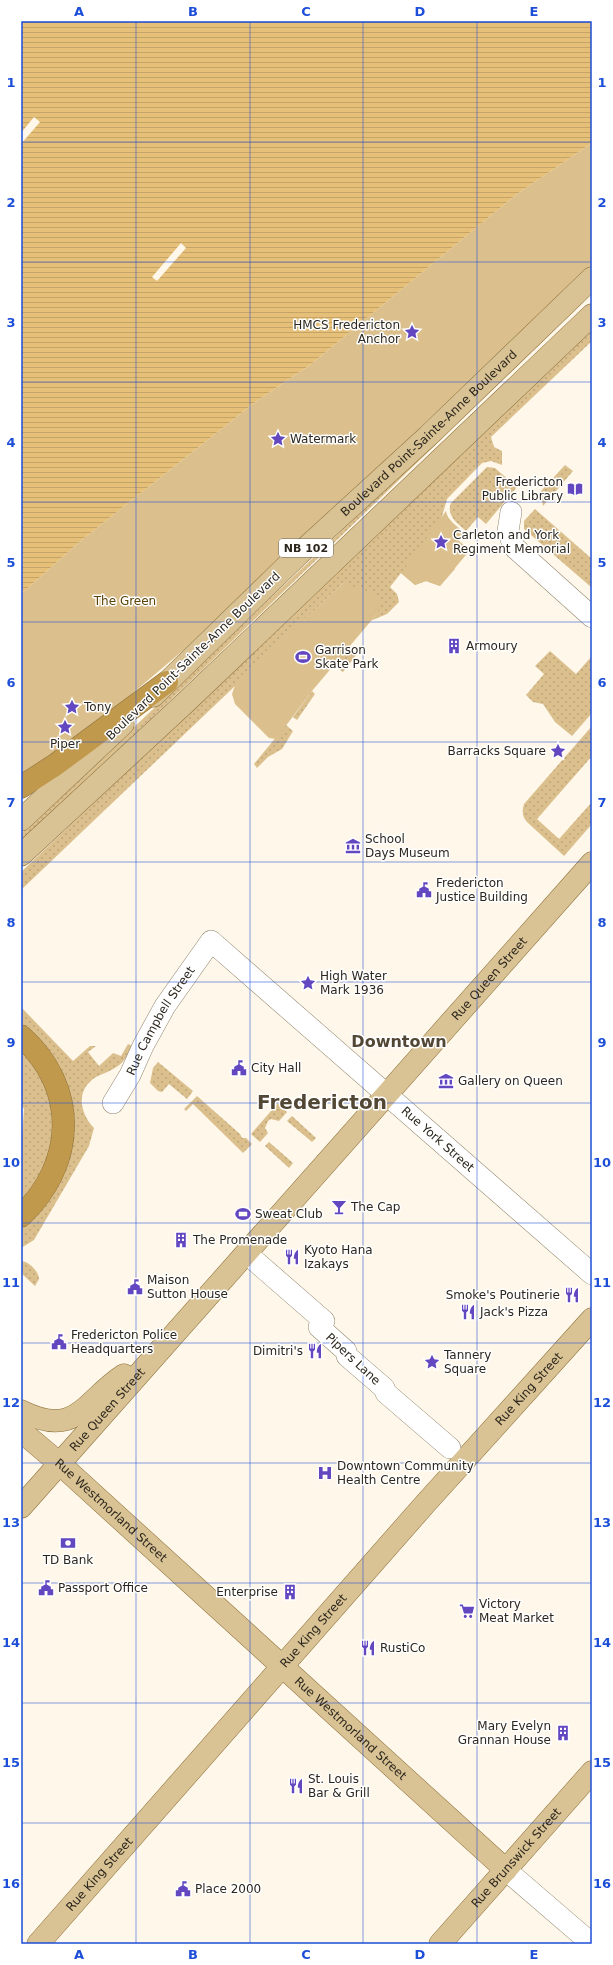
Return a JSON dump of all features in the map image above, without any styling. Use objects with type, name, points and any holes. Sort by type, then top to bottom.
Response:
[{"type":"highway","points":[[21,788],[55,765],[167,682]]},
{"type":"highway","points":[[21,1036],[32,1046],[48,1066],[58,1090],[63,1109],[63,1133],[59,1156],[50,1180],[36,1201],[21,1216]]},
{"type":"main road","name":"Boulevard Point-Sainte-Anne Boulevard","points":[[21,820],[167,682],[299,554],[428,436],[592,278]]},
{"type":"main road","name":"NB 102","points":[[21,855],[186,702],[592,315]]},
{"type":"main road","name":"Rue Queen Street","points":[[21,1507],[592,863]]},
{"type":"main road","name":"Rue King Street","points":[[38,1944],[425,1504],[592,1319]]},
{"type":"main road","points":[[21,1411],[35,1418],[51,1421],[65,1421],[77,1415],[112,1383],[134,1368],[150,1362]]},
{"type":"main road","name":"Rue Westmorland Street","points":[[21,1431],[60,1464],[506,1870]]},
{"type":"main road","name":"Rue Brunswick Street","points":[[440,1944],[592,1772]]},
{"type":"street","points":[[511,512],[508,531],[514,547],[592,617]]},
{"type":"street","name":"Rue York Street","points":[[211,941],[592,1274]]},
{"type":"street","name":"Rue Campbell Street","points":[[113,1103],[130,1075],[143,1046],[165,1006],[211,941]]},
{"type":"street","name":"Pipers Lane","points":[[246,1253],[324,1321],[319,1327],[346,1351],[347,1356],[384,1388],[386,1394],[450,1448]]},
{"type":"street","name":"Rue Westmorland Street","points":[[506,1870],[592,1944]]},
{"type":"green space","name":"The Green","points":[[592,143],[592,266],[186,648],[82,736],[21,776],[21,594],[83,539],[258,400],[310,365],[517,194]]},
{"type":"green space","points":[[592,294],[199,673],[21,842],[21,834]]},
{"type":"green space","points":[[592,330],[592,341],[491,437],[494,447],[502,451],[502,465],[491,461],[482,463],[447,499],[436,537],[455,569],[440,586],[426,581],[415,585],[401,573],[390,587],[397,594],[399,602],[387,614],[370,621],[376,615],[343,583],[21,890],[21,872]]},
{"type":"green space","points":[[565,465],[573,471],[543,506],[541,491]]},
{"type":"green space","points":[[487,467],[495,468],[517,487],[486,524],[478,517],[466,531],[451,515],[451,503]]},
{"type":"green space","points":[[535,509],[592,559],[591,587],[524,529],[524,521]]},
{"type":"green space","points":[[446,511],[448,517],[465,533],[459,541],[470,550],[440,586],[426,581],[415,585],[401,573]]},
{"type":"green space","name":"Garrison Skate Park","points":[[343,583],[370,592],[379,601],[379,609],[376,615],[312,691],[276,739],[269,738],[235,704],[232,694],[235,685]]},
{"type":"green space","points":[[348,648],[356,655],[343,672],[333,665]]},
{"type":"green space","points":[[550,651],[576,674],[592,656],[592,713],[572,736],[555,722],[543,704],[533,702],[526,695],[544,674],[535,666]]},
{"type":"green space","points":[[312,691],[315,694],[297,720],[293,717]]},
{"type":"green space","points":[[286,725],[293,731],[282,749],[268,757],[257,768],[254,764]]},
{"type":"green space","points":[[592,726],[592,756],[537,819],[559,839],[592,802],[592,824],[564,856],[525,820],[523,816],[523,807]]},
{"type":"green space","points":[[21,1007],[73,1061],[90,1046],[96,1046],[88,1052],[99,1066],[113,1053],[121,1056],[128,1044],[133,1046],[120,1064],[112,1070],[93,1079],[87,1085],[82,1097],[82,1104],[83,1110],[89,1122],[94,1128],[89,1146],[34,1240],[21,1248],[21,1226],[71,1144],[21,1026]]},
{"type":"green space","points":[[21,1048],[39,1070],[55,1117],[48,1163],[21,1205],[21,1152],[24,1109],[21,1104]]},
{"type":"green space","points":[[158,1062],[193,1091],[187,1099],[169,1084],[162,1092],[158,1091],[150,1083],[153,1068]]},
{"type":"green space","points":[[197,1096],[240,1134],[242,1138],[246,1138],[252,1144],[243,1153],[193,1104],[186,1111],[184,1109]]},
{"type":"green space","points":[[278,1103],[287,1112],[279,1121],[271,1119],[268,1121],[265,1128],[268,1133],[260,1142],[251,1134]]},
{"type":"green space","points":[[292,1116],[316,1138],[312,1142],[287,1121]]},
{"type":"green space","points":[[269,1142],[293,1163],[289,1168],[265,1146]]},
{"type":"green space","points":[[21,1261],[24,1261],[33,1267],[39,1276],[35,1286],[21,1273]]},
{"type":"shaded area","points":[[21,21],[592,21],[592,143],[517,194],[310,365],[258,400],[83,539],[21,594],[21,144],[40,122],[34,117],[21,133]],"holes":[[[181,243],[186,248],[157,281],[152,277]]]},
{"type":"place","name":"HMCS Fredericton Anchor","points":[[412,332]]},
{"type":"place","name":"Watermark","points":[[278,439]]},
{"type":"place","name":"Fredericton Public Library","points":[[575,489]]},
{"type":"place","name":"Carleton and York Regiment Memorial","points":[[441,542]]},
{"type":"place","name":"Armoury","points":[[454,646]]},
{"type":"place","name":"Garrison Skate Park","points":[[303,657]]},
{"type":"place","name":"Tony","points":[[72,707]]},
{"type":"place","name":"Piper","points":[[65,727]]},
{"type":"place","name":"Barracks Square","points":[[558,751]]},
{"type":"place","name":"School Days Museum","points":[[353,846]]},
{"type":"place","name":"Fredericton Justice Building","points":[[424,890]]},
{"type":"place","name":"High Water Mark 1936","points":[[308,983]]},
{"type":"place","name":"City Hall","points":[[239,1068]]},
{"type":"place","name":"Gallery on Queen","points":[[446,1081]]},
{"type":"place","name":"The Cap","points":[[339,1207]]},
{"type":"place","name":"Sweat Club","points":[[243,1214]]},
{"type":"place","name":"The Promenade","points":[[181,1240]]},
{"type":"place","name":"Kyoto Hana Izakays","points":[[292,1257]]},
{"type":"place","name":"Maison Sutton House","points":[[135,1287]]},
{"type":"place","name":"Smoke's Poutinerie","points":[[572,1295]]},
{"type":"place","name":"Jack's Pizza","points":[[468,1312]]},
{"type":"place","name":"Fredericton Police Headquarters","points":[[59,1342]]},
{"type":"place","name":"Dimitri's","points":[[315,1351]]},
{"type":"place","name":"Tannery Square","points":[[432,1362]]},
{"type":"place","name":"Downtown Community Health Centre","points":[[325,1473]]},
{"type":"place","name":"TD Bank","points":[[68,1543]]},
{"type":"place","name":"Passport Office","points":[[46,1588]]},
{"type":"place","name":"Enterprise","points":[[290,1592]]},
{"type":"place","name":"Victory Meat Market","points":[[467,1611]]},
{"type":"place","name":"RustiCo","points":[[368,1648]]},
{"type":"place","name":"Mary Evelyn Grannan House","points":[[563,1733]]},
{"type":"place","name":"St. Louis Bar & Grill","points":[[296,1786]]},
{"type":"place","name":"Place 2000","points":[[183,1889]]},
{"type":"district","name":"Downtown","points":[[399,1041]]},
{"type":"district","name":"Fredericton","points":[[322,1102]]}]
